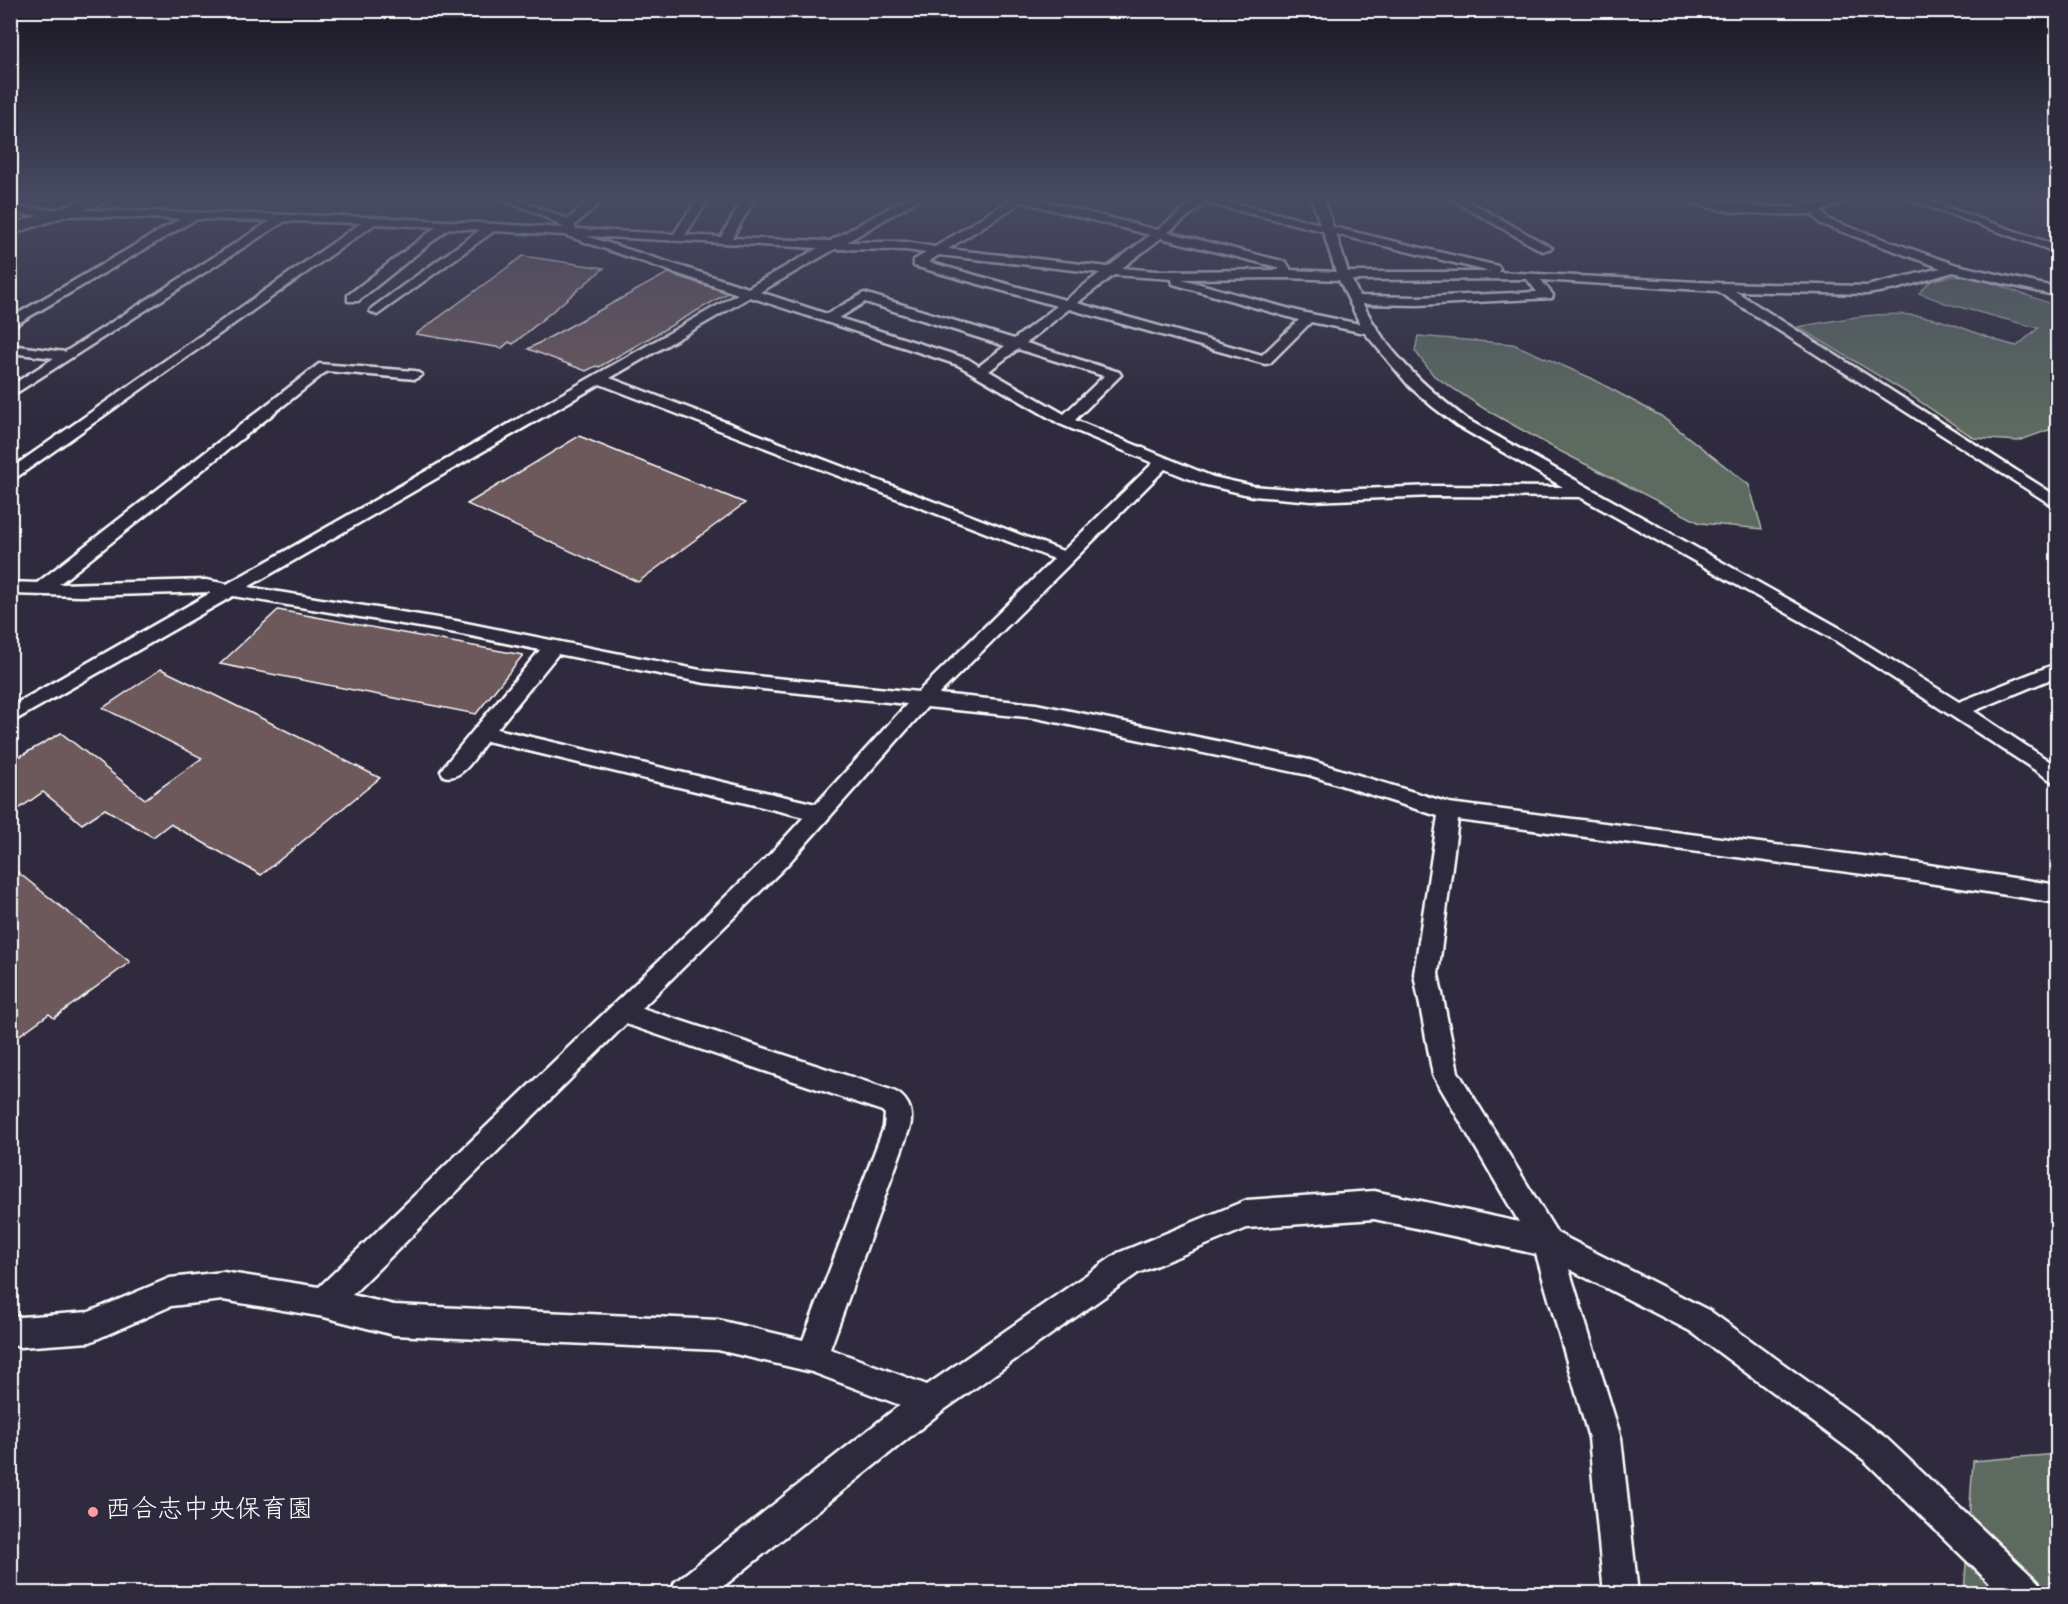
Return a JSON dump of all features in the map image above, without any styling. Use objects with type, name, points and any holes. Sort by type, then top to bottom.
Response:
[{"type":"street","points":[[10,324],[95,274]]},
{"type":"street","points":[[10,393],[195,274]]},
{"type":"street","points":[[10,477],[297,274]]},
{"type":"street","points":[[353,298],[384,274]]},
{"type":"street","points":[[377,311],[428,274]]},
{"type":"street","points":[[693,274],[963,362],[1065,421],[1208,481],[1253,491],[1312,496],[1433,491],[1584,492]]},
{"type":"street","points":[[10,716],[785,274]]},
{"type":"street","points":[[957,274],[1264,360],[1308,318]]},
{"type":"street","points":[[981,371],[1109,274]]},
{"type":"street","points":[[1144,274],[1287,274],[1403,278],[1524,275],[1719,287],[1867,290],[1892,286],[1933,274]]},
{"type":"street","points":[[1354,300],[1418,301],[1547,295],[1524,275],[1519,274]]},
{"type":"street","points":[[1979,274],[2058,292]]},
{"type":"street","points":[[1156,275],[1308,318],[1369,330]]},
{"type":"street","points":[[1343,275],[1369,330],[1414,383],[1454,417],[1811,618],[1958,710],[2058,778]]},
{"type":"street","points":[[1719,287],[2058,504]]},
{"type":"street","points":[[829,318],[864,297],[1114,375],[1065,421]]},
{"type":"street","points":[[10,349],[68,356]]},
{"type":"street","points":[[41,589],[324,367],[415,375]]},
{"type":"street","points":[[599,379],[1066,558]]},
{"type":"street","points":[[324,1302],[778,860],[924,698],[1162,463]]},
{"type":"street","points":[[10,588],[206,586],[456,627],[705,677],[1036,711],[1309,768],[1449,811],[1916,872],[2058,894]]},
{"type":"street","points":[[451,771],[553,647]]},
{"type":"street","points":[[1958,710],[2058,669]]},
{"type":"street","points":[[483,733],[820,813]]},
{"type":"street","points":[[1449,811],[1426,974],[1446,1075],[1547,1243],[1605,1438],[1621,1593]]},
{"type":"street","points":[[622,1011],[891,1102],[898,1108],[900,1117],[897,1126],[812,1356]]},
{"type":"street","points":[[687,1593],[930,1401],[1128,1263],[1247,1214],[1374,1206],[1469,1224],[1547,1243],[1700,1321],[1875,1449],[2026,1593]]},
{"type":"street","points":[[10,1329],[20,1332],[90,1327],[170,1292],[223,1286],[324,1302],[394,1320],[718,1335],[812,1356],[930,1401]]},
{"type":"green space","points":[[1951,276],[1975,277],[2057,306],[2057,427],[2018,441],[1974,438],[1907,393],[1798,327],[1851,318],[1904,314],[1939,320],[2017,346],[2038,328],[1948,304],[1919,293],[1931,281]]},
{"type":"green space","points":[[1418,336],[1513,344],[1591,378],[1661,416],[1749,485],[1762,529],[1700,523],[1556,449],[1483,408],[1434,376],[1415,351]]},
{"type":"green space","points":[[2057,1454],[2057,1593],[1964,1594],[1973,1461]]},
{"type":"building","points":[[499,274],[597,274],[513,344],[509,342],[502,348],[416,334]]},
{"type":"building","points":[[666,274],[728,293],[599,367],[596,366],[586,371],[528,349]]},
{"type":"building","points":[[579,436],[745,503],[638,582],[467,504]]},
{"type":"building","points":[[278,610],[523,655],[476,714],[220,664]]},
{"type":"building","points":[[161,669],[380,778],[261,875],[170,824],[153,837],[105,809],[82,824],[43,792],[10,815],[10,762],[61,733],[145,799],[202,758],[103,708]]},
{"type":"building","points":[[10,866],[130,962],[54,1018],[49,1014],[10,1042]]},
{"type":"place","name":"西合志中央保育園","points":[[93,1512]]}]
